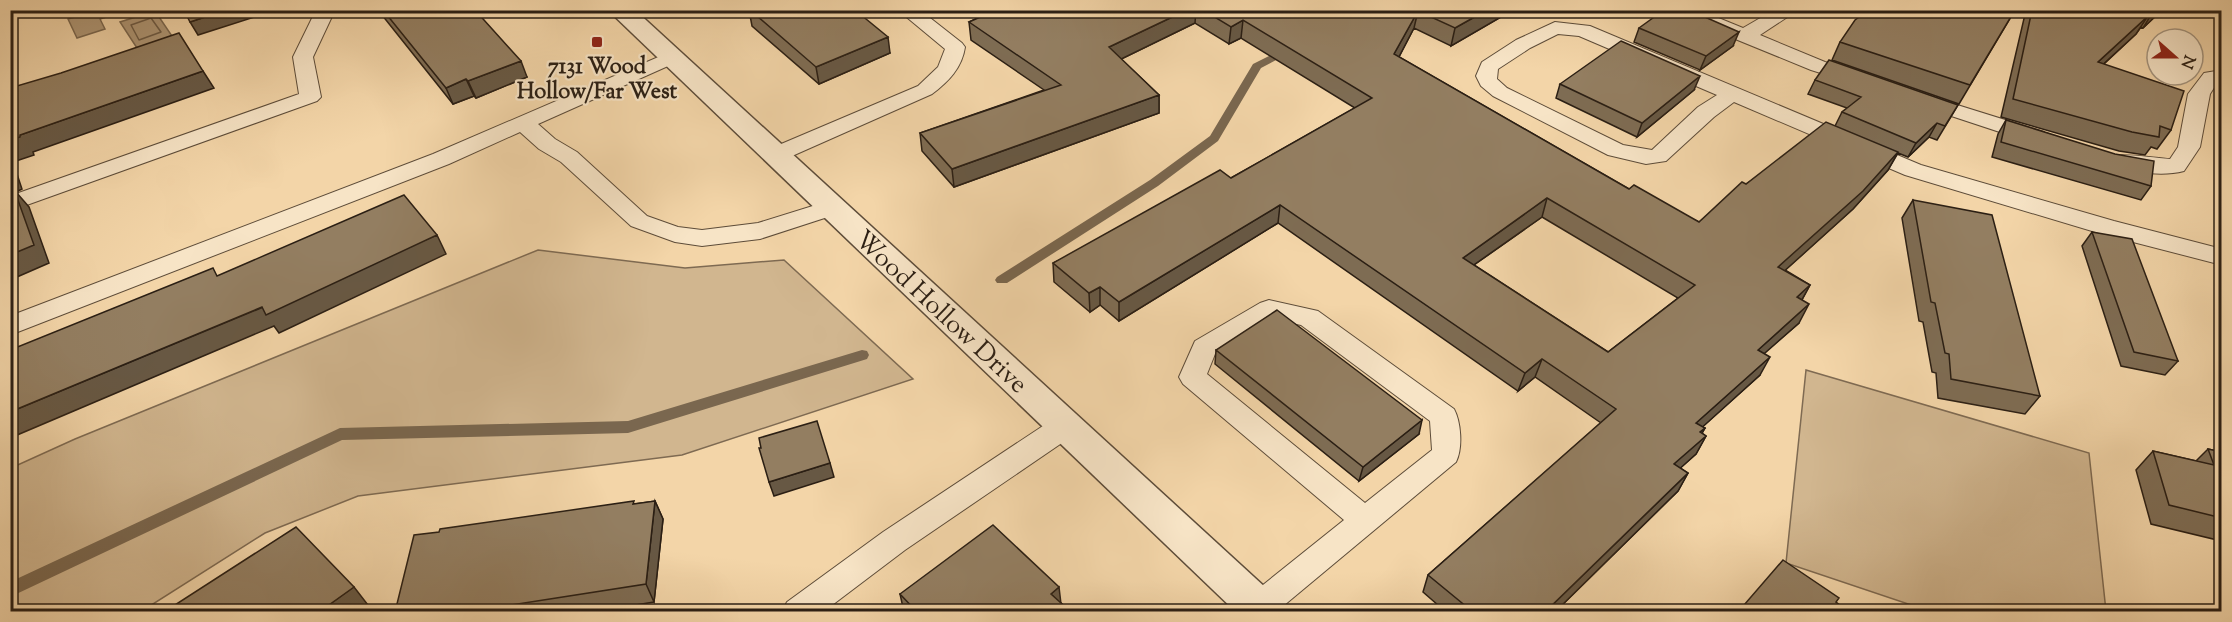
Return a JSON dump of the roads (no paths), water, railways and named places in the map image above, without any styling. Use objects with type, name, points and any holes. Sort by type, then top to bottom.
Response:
[{"type":"street","name":"Wood Hollow Drive","points":[[620,10],[1261,609]]},
{"type":"lane","points":[[10,204],[309,97],[303,57],[326,10]]},
{"type":"lane","points":[[775,155],[925,90],[942,76],[951,63],[956,47],[907,10]]},
{"type":"lane","points":[[1681,10],[1818,66],[1875,85]]},
{"type":"lane","points":[[1744,36],[1789,10]]},
{"type":"lane","points":[[1732,94],[1706,112],[1658,156],[1646,157],[1616,150],[1579,132],[1500,92],[1488,82],[1486,76],[1489,66],[1523,44],[1555,28],[1570,28],[1598,34],[1732,94],[1913,170],[2110,228],[2222,257]]},
{"type":"lane","points":[[10,326],[441,159],[670,58]]},
{"type":"lane","points":[[2099,155],[2141,165],[2176,166],[2189,147],[2199,94],[2211,77],[2222,76]]},
{"type":"lane","points":[[1898,92],[2055,142]]},
{"type":"lane","points":[[523,123],[548,144],[569,157],[639,221],[675,234],[702,238],[760,231],[832,208]]},
{"type":"lane","points":[[1261,609],[1446,454],[1444,416],[1309,317],[1269,309],[1204,348],[1192,377],[1365,520]]},
{"type":"lane","points":[[798,612],[894,541],[1065,426]]},
{"type":"water","points":[[96,11],[111,11],[113,15],[100,19],[105,29],[77,38],[68,19]]},
{"type":"water","points":[[155,11],[172,36],[137,48],[120,22]]},
{"type":"waterway","points":[[1002,280],[1154,183],[1214,138],[1257,66],[1289,49]]},
{"type":"waterway","points":[[10,590],[340,434],[628,427],[862,355]]},
{"type":"place","name":"7131 Wood Hollow/Far West","points":[[597,42]]}]
